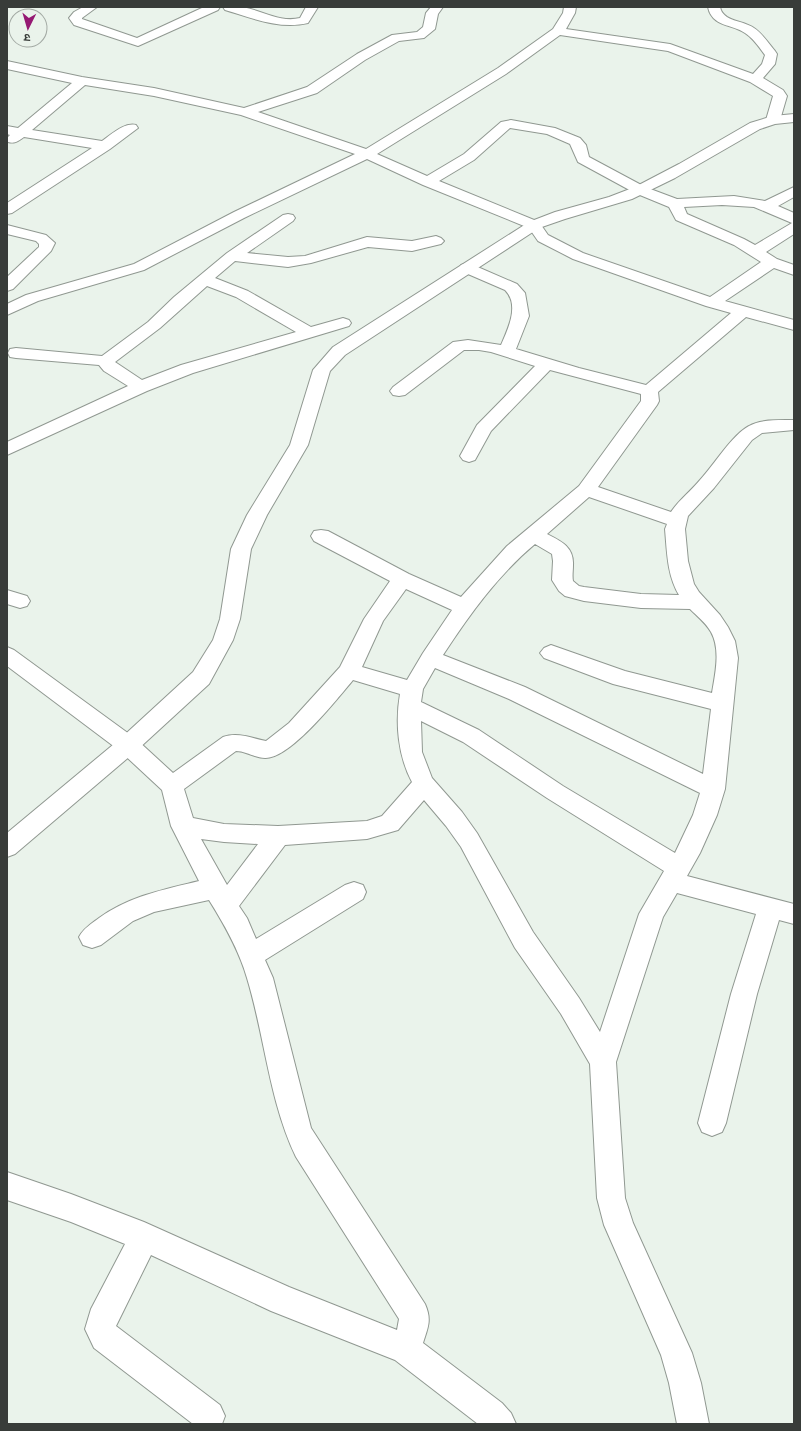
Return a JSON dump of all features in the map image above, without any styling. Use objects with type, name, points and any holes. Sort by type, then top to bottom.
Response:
[{"type":"street","points":[[91,7],[75,18],[78,22],[138,42],[214,7]]},
{"type":"street","points":[[229,7],[278,20],[296,22],[304,20],[312,7]]},
{"type":"street","points":[[245,112],[317,87],[361,57],[396,38],[422,34],[430,29],[432,13],[437,7]]},
{"type":"street","points":[[7,310],[32,298],[139,267],[239,215],[367,154],[502,71],[558,31],[569,13],[570,7]]},
{"type":"street","points":[[714,7],[714,12],[718,17],[748,30],[771,54],[772,57],[770,61],[755,79]]},
{"type":"street","points":[[558,31],[670,48],[755,79],[778,93],[780,96],[773,120]]},
{"type":"street","points":[[7,65],[82,81],[154,92],[245,112],[367,154],[428,182],[534,226],[543,238],[578,256],[712,303],[794,325]]},
{"type":"street","points":[[7,143],[21,133],[82,81]]},
{"type":"street","points":[[7,847],[128,744],[201,678],[224,640],[230,619],[241,550],[257,515],[299,445],[322,370],[339,351],[534,226],[550,218],[604,204],[640,190],[755,126],[773,120],[794,118]]},
{"type":"street","points":[[428,182],[476,151],[506,125],[517,124],[550,131],[575,141],[579,146],[583,159],[640,190],[675,204],[722,200],[767,206],[794,219]]},
{"type":"street","points":[[7,210],[131,128]]},
{"type":"street","points":[[7,130],[105,146]]},
{"type":"street","points":[[767,206],[794,191]]},
{"type":"street","points":[[675,204],[681,217],[739,242],[772,262],[794,270]]},
{"type":"street","points":[[10,353],[106,361],[154,325],[204,279],[232,256],[288,218]]},
{"type":"street","points":[[756,251],[794,227]]},
{"type":"street","points":[[7,229],[41,238],[48,243],[46,248],[7,286]]},
{"type":"street","points":[[232,256],[288,262],[306,260],[367,242],[412,246],[436,241]]},
{"type":"street","points":[[712,303],[772,262]]},
{"type":"street","points":[[467,268],[511,287],[518,293],[521,316],[507,351]]},
{"type":"street","points":[[204,279],[242,294],[308,332]]},
{"type":"street","points":[[7,290],[32,298]]},
{"type":"street","points":[[649,391],[742,312]]},
{"type":"street","points":[[7,449],[141,387],[187,369],[308,332],[343,323]]},
{"type":"street","points":[[399,391],[459,346],[471,344],[507,351],[546,364],[649,391]]},
{"type":"street","points":[[106,361],[110,367],[141,387]]},
{"type":"street","points":[[469,456],[483,429],[546,364]]},
{"type":"street","points":[[603,1062],[570,1006],[524,940],[469,840],[454,819],[424,784],[418,774],[411,752],[410,698],[430,658],[464,607],[514,551],[586,490],[648,406],[650,401],[649,391]]},
{"type":"street","points":[[694,1424],[685,1383],[676,1354],[619,1225],[611,1198],[603,1062],[651,914],[688,853],[705,815],[713,789],[727,658],[724,640],[717,624],[695,602],[687,591],[681,578],[675,529],[676,520],[681,510],[708,484],[746,436],[756,429],[772,426],[794,425]]},
{"type":"street","points":[[586,490],[676,520]]},
{"type":"street","points":[[533,535],[555,546],[563,552],[564,558],[562,580],[566,586],[572,590],[584,594],[641,601],[695,602]]},
{"type":"street","points":[[321,536],[402,579],[464,607]]},
{"type":"street","points":[[172,786],[231,743],[266,750],[273,748],[297,729],[349,671],[374,619],[402,579]]},
{"type":"street","points":[[551,653],[621,678],[722,704]]},
{"type":"street","points":[[7,655],[128,744],[172,786],[183,826],[221,897],[238,925],[260,978],[298,1131],[306,1147],[414,1315],[414,1323],[406,1349]]},
{"type":"street","points":[[430,658],[517,693],[713,789]]},
{"type":"street","points":[[349,671],[410,698],[471,736],[506,758],[676,875],[782,911],[744,994],[712,1123]]},
{"type":"street","points":[[183,826],[224,833],[278,836],[379,828],[390,823],[424,784]]},
{"type":"street","points":[[92,937],[124,914],[143,906],[221,897],[278,836]]},
{"type":"street","points":[[251,955],[354,892]]},
{"type":"street","points":[[7,1186],[71,1208],[144,1237],[282,1300],[406,1349],[490,1414],[500,1424]]},
{"type":"street","points":[[144,1237],[102,1320],[100,1329],[105,1337],[209,1416]]}]
